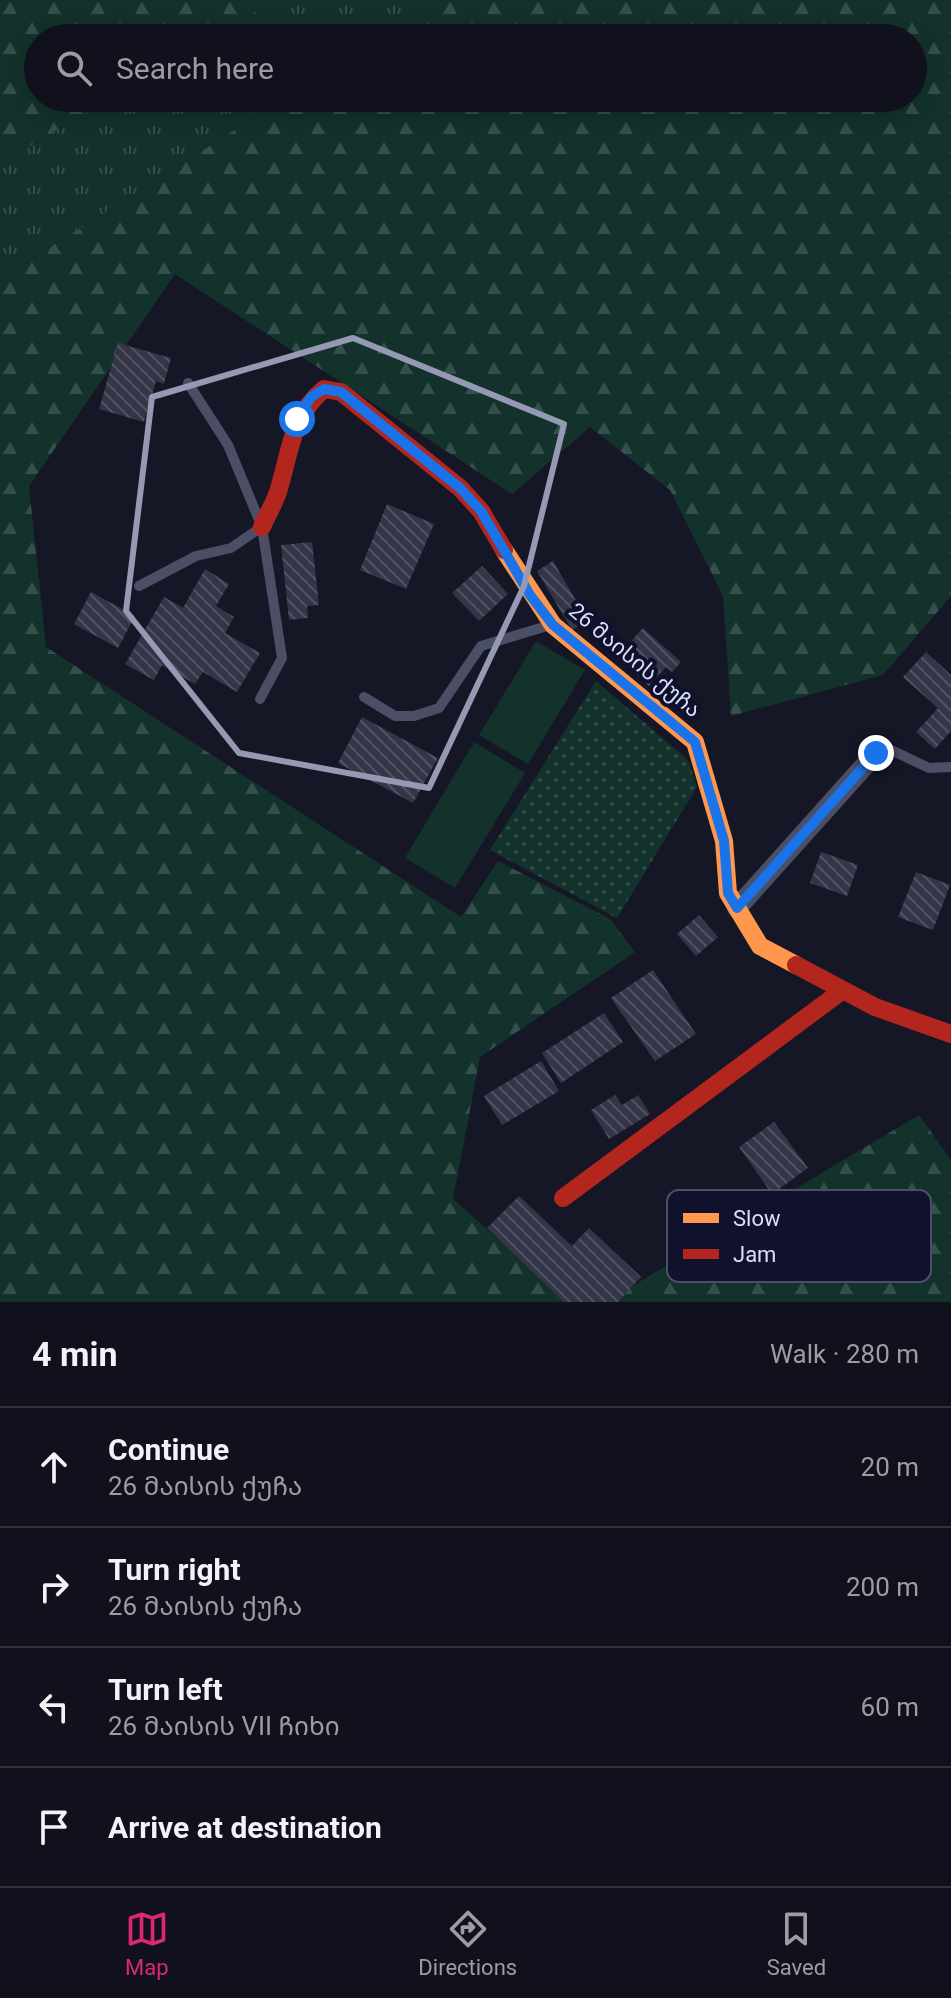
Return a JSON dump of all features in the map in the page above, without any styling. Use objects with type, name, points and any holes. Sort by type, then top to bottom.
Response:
[{"type":"street","name":"26 მაისის ქუჩა","points":[[262,527],[277,495],[297,419],[311,397],[324,389],[341,392],[460,488],[481,511],[530,595],[553,625],[695,742],[724,841],[728,893],[760,946],[875,1007],[951,1034]]},
{"type":"street","points":[[737,908],[876,753]]},
{"type":"street","points":[[563,1198],[843,990]]},
{"type":"lane","points":[[188,383],[228,445],[262,527],[282,658],[260,699]]},
{"type":"lane","points":[[139,586],[196,556],[231,548],[262,527]]},
{"type":"lane","points":[[364,697],[395,716],[414,716],[439,708],[481,646],[553,625]]},
{"type":"lane","points":[[876,753],[887,748],[929,768],[951,767]]},
{"type":"highlighted area","points":[[353,338],[564,424],[524,586],[429,788],[239,753],[126,611],[152,397]]},
{"type":"green space","points":[[0,0],[275,0],[235,24],[24,24],[24,112],[87,112],[0,164]]},
{"type":"green space","points":[[275,0],[436,0],[399,24],[235,24]]},
{"type":"green space","points":[[436,0],[951,0],[951,596],[883,675],[731,716],[723,596],[670,490],[590,427],[512,494],[175,274],[29,486],[46,647],[461,917],[498,861],[610,919],[635,952],[480,1057],[453,1199],[569,1302],[0,1302],[0,279],[263,112],[927,112],[927,24],[399,24]]},
{"type":"green space","points":[[87,112],[263,112],[0,279],[0,164]]},
{"type":"green space","points":[[536,641],[585,670],[528,764],[479,735]]},
{"type":"green space","points":[[596,681],[688,760],[697,787],[617,918],[490,850]]},
{"type":"green space","points":[[474,742],[525,773],[455,888],[405,858]]},
{"type":"green space","points":[[919,1115],[951,1160],[951,1302],[606,1302],[667,1266],[667,1282],[931,1282],[931,1190],[793,1190]]},
{"type":"building","points":[[118,343],[171,358],[164,384],[156,381],[144,422],[99,409]]},
{"type":"building","points":[[387,504],[434,524],[406,589],[360,570]]},
{"type":"building","points":[[312,542],[319,605],[307,606],[308,618],[289,620],[281,545]]},
{"type":"building","points":[[553,561],[588,621],[572,630],[537,571]]},
{"type":"building","points":[[482,566],[508,594],[479,621],[452,593]]},
{"type":"building","points":[[205,569],[229,584],[216,606],[234,617],[225,633],[260,653],[237,692],[203,672],[195,684],[162,665],[154,680],[125,664],[164,597],[183,608]]},
{"type":"building","points":[[91,592],[135,616],[118,648],[74,624]]},
{"type":"building","points":[[643,628],[681,662],[672,672],[666,667],[649,686],[617,657]]},
{"type":"building","points":[[926,652],[951,675],[951,731],[935,749],[916,732],[938,708],[903,677]]},
{"type":"building","points":[[362,717],[438,758],[413,803],[338,763]]},
{"type":"building","points":[[821,852],[858,865],[847,896],[810,883]]},
{"type":"building","points":[[916,872],[950,885],[933,930],[898,917]]},
{"type":"building","points":[[699,915],[718,937],[696,956],[677,934]]},
{"type":"building","points":[[653,970],[696,1034],[655,1061],[611,998]]},
{"type":"building","points":[[604,1013],[623,1042],[561,1083],[542,1053]]},
{"type":"building","points":[[541,1061],[559,1091],[502,1125],[484,1096]]},
{"type":"building","points":[[615,1095],[622,1105],[638,1095],[650,1114],[609,1139],[591,1110]]},
{"type":"building","points":[[774,1122],[808,1168],[778,1190],[769,1190],[739,1147]]},
{"type":"building","points":[[519,1196],[572,1246],[589,1228],[641,1277],[618,1302],[564,1302],[487,1228]]},
{"type":"traffic: slow","points":[[504,550],[553,625],[695,742],[724,841],[728,893],[760,946],[796,965]]},
{"type":"traffic: jam","points":[[262,527],[278,492],[298,423],[324,389],[341,392],[460,488],[481,511],[504,550]]},
{"type":"traffic: jam","points":[[796,965],[875,1007],[951,1034]]},
{"type":"traffic: jam","points":[[563,1198],[843,990]]},
{"type":"route","points":[[297,419],[311,397],[324,389],[341,392],[460,488],[481,511],[530,595],[553,625],[695,742],[724,841],[728,893],[737,908],[876,753]]}]
